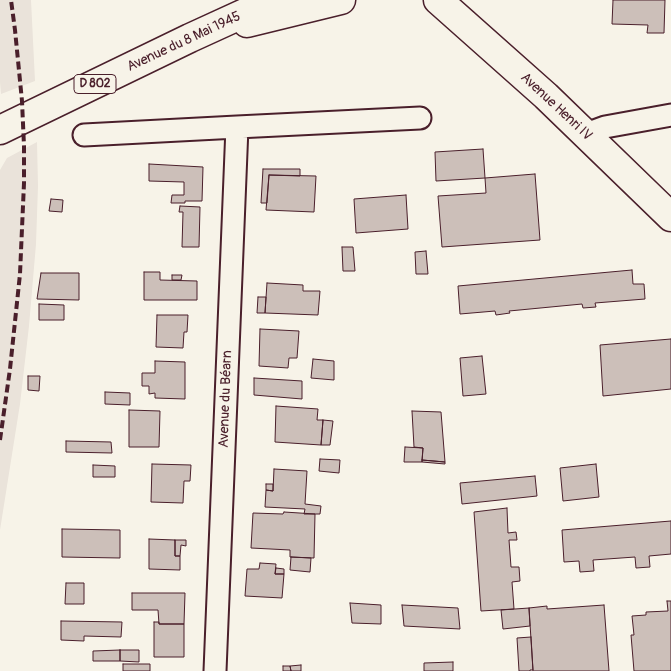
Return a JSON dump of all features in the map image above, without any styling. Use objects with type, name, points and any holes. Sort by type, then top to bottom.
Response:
[{"type":"main road","points":[[190,38],[341,0]]},
{"type":"main road","name":"Avenue Henri IV","points":[[438,0],[546,96],[671,217]]},
{"type":"main road","name":"Avenue du 8 Mai 1945","points":[[0,130],[263,2]]},
{"type":"street","points":[[586,134],[671,114]]},
{"type":"street","points":[[84,135],[420,118]]},
{"type":"street","name":"Avenue du Béarn","points":[[215,671],[238,127]]},
{"type":"shaded area","points":[[0,0],[31,0],[35,81],[1,94],[0,82]]},
{"type":"shaded area","points":[[37,142],[36,244],[29,326],[20,404],[0,530],[0,170],[7,158]]},
{"type":"building","points":[[613,0],[665,0],[664,33],[647,33],[648,25],[612,24]]},
{"type":"building","points":[[483,149],[485,178],[436,181],[435,152]]},
{"type":"building","points":[[149,164],[203,167],[202,201],[171,203],[172,195],[184,195],[184,182],[149,181]]},
{"type":"building","points":[[263,169],[300,169],[300,176],[269,175],[267,203],[261,203]]},
{"type":"building","points":[[535,174],[540,240],[442,247],[438,196],[486,193],[485,178]]},
{"type":"building","points":[[269,175],[316,176],[314,212],[266,210]]},
{"type":"building","points":[[406,195],[408,229],[356,233],[354,199]]},
{"type":"building","points":[[51,199],[63,200],[62,212],[49,211]]},
{"type":"building","points":[[180,206],[200,207],[199,247],[182,247],[183,212],[179,212]]},
{"type":"building","points":[[342,247],[353,247],[355,271],[343,271]]},
{"type":"building","points":[[426,251],[428,274],[416,274],[415,252]]},
{"type":"building","points":[[632,270],[633,284],[644,284],[645,299],[595,303],[596,307],[583,308],[582,304],[509,311],[510,313],[496,315],[495,311],[460,314],[458,286]]},
{"type":"building","points":[[144,272],[160,272],[160,280],[197,281],[197,300],[144,300]]},
{"type":"building","points":[[41,273],[79,273],[79,300],[37,299]]},
{"type":"building","points":[[172,275],[182,275],[181,280],[172,280]]},
{"type":"building","points":[[267,283],[303,285],[303,291],[320,291],[318,315],[265,313]]},
{"type":"building","points":[[258,297],[266,297],[265,313],[257,313]]},
{"type":"building","points":[[39,304],[64,305],[64,320],[39,320]]},
{"type":"building","points":[[157,315],[188,315],[187,332],[184,332],[183,348],[156,347]]},
{"type":"building","points":[[260,329],[299,331],[297,358],[289,358],[288,368],[259,366]]},
{"type":"building","points":[[671,339],[671,389],[603,396],[600,345]]},
{"type":"building","points":[[482,356],[486,394],[463,396],[460,358]]},
{"type":"building","points":[[313,359],[334,361],[334,380],[311,378]]},
{"type":"building","points":[[155,361],[185,362],[185,399],[155,398],[155,393],[149,394],[149,386],[142,386],[142,373],[155,373]]},
{"type":"building","points":[[28,376],[40,376],[39,391],[28,390]]},
{"type":"building","points":[[254,378],[302,381],[302,399],[254,395]]},
{"type":"building","points":[[105,392],[130,393],[130,405],[105,404]]},
{"type":"building","points":[[276,406],[318,409],[317,420],[323,420],[321,445],[275,442]]},
{"type":"building","points":[[129,410],[160,411],[159,447],[129,447]]},
{"type":"building","points":[[412,411],[441,412],[445,462],[422,460],[423,448],[414,447]]},
{"type":"building","points":[[323,420],[333,421],[330,445],[321,445]]},
{"type":"building","points":[[66,441],[111,442],[112,453],[66,452]]},
{"type":"building","points":[[405,447],[423,448],[422,462],[404,462]]},
{"type":"building","points":[[320,459],[340,460],[339,473],[319,471]]},
{"type":"building","points":[[422,460],[445,462],[445,464],[422,462]]},
{"type":"building","points":[[152,464],[191,465],[190,481],[184,481],[183,503],[151,502]]},
{"type":"building","points":[[596,464],[599,497],[563,501],[560,468]]},
{"type":"building","points":[[93,465],[115,466],[115,477],[93,477]]},
{"type":"building","points":[[274,469],[307,471],[305,504],[321,506],[320,514],[304,514],[305,509],[265,507],[266,490],[273,491]]},
{"type":"building","points":[[535,476],[537,496],[462,504],[460,483]]},
{"type":"building","points":[[266,484],[273,484],[273,491],[266,490]]},
{"type":"building","points":[[507,508],[508,533],[516,532],[517,540],[509,540],[511,567],[519,567],[520,581],[512,582],[514,609],[481,611],[474,512]]},
{"type":"building","points":[[284,512],[315,514],[314,558],[290,557],[290,550],[251,548],[253,513],[283,514]]},
{"type":"building","points":[[671,521],[671,554],[649,556],[650,567],[636,568],[635,557],[593,560],[594,571],[580,572],[579,561],[564,562],[562,530]]},
{"type":"building","points":[[62,529],[120,530],[120,558],[62,557]]},
{"type":"building","points":[[149,539],[175,540],[175,556],[180,556],[180,570],[149,569]]},
{"type":"building","points":[[175,540],[186,540],[186,546],[181,545],[180,556],[175,556]]},
{"type":"building","points":[[291,557],[311,558],[310,572],[290,570]]},
{"type":"building","points":[[260,563],[276,564],[275,574],[284,574],[282,598],[245,596],[247,569],[259,569]]},
{"type":"building","points":[[276,568],[284,569],[284,574],[275,574]]},
{"type":"building","points":[[66,583],[84,583],[84,604],[65,604]]},
{"type":"building","points":[[132,593],[185,593],[184,624],[159,624],[158,610],[132,610]]},
{"type":"building","points":[[667,601],[671,601],[671,671],[634,671],[631,635],[634,635],[632,616],[646,615],[646,612],[668,611]]},
{"type":"building","points":[[350,603],[381,605],[381,624],[352,623]]},
{"type":"building","points":[[402,605],[458,608],[460,629],[404,626]]},
{"type":"building","points":[[604,605],[609,671],[533,671],[529,608],[547,606],[547,609]]},
{"type":"building","points":[[529,608],[530,626],[503,629],[501,610]]},
{"type":"building","points":[[61,621],[122,622],[121,637],[84,636],[84,641],[61,640]]},
{"type":"building","points":[[154,622],[159,622],[159,624],[184,624],[184,657],[154,657]]},
{"type":"building","points":[[531,637],[533,670],[519,671],[517,638]]},
{"type":"building","points":[[120,650],[120,661],[93,661],[93,651]]},
{"type":"building","points":[[120,650],[139,650],[139,662],[120,661]]},
{"type":"building","points":[[453,662],[453,671],[424,671],[424,663]]},
{"type":"building","points":[[123,664],[150,664],[150,671],[123,671]]},
{"type":"building","points":[[301,665],[301,671],[291,671],[290,666]]},
{"type":"building","points":[[283,666],[290,666],[291,671],[283,671]]},
{"type":"railway","points":[[0,440],[20,274],[24,183],[22,101],[11,0]]}]
